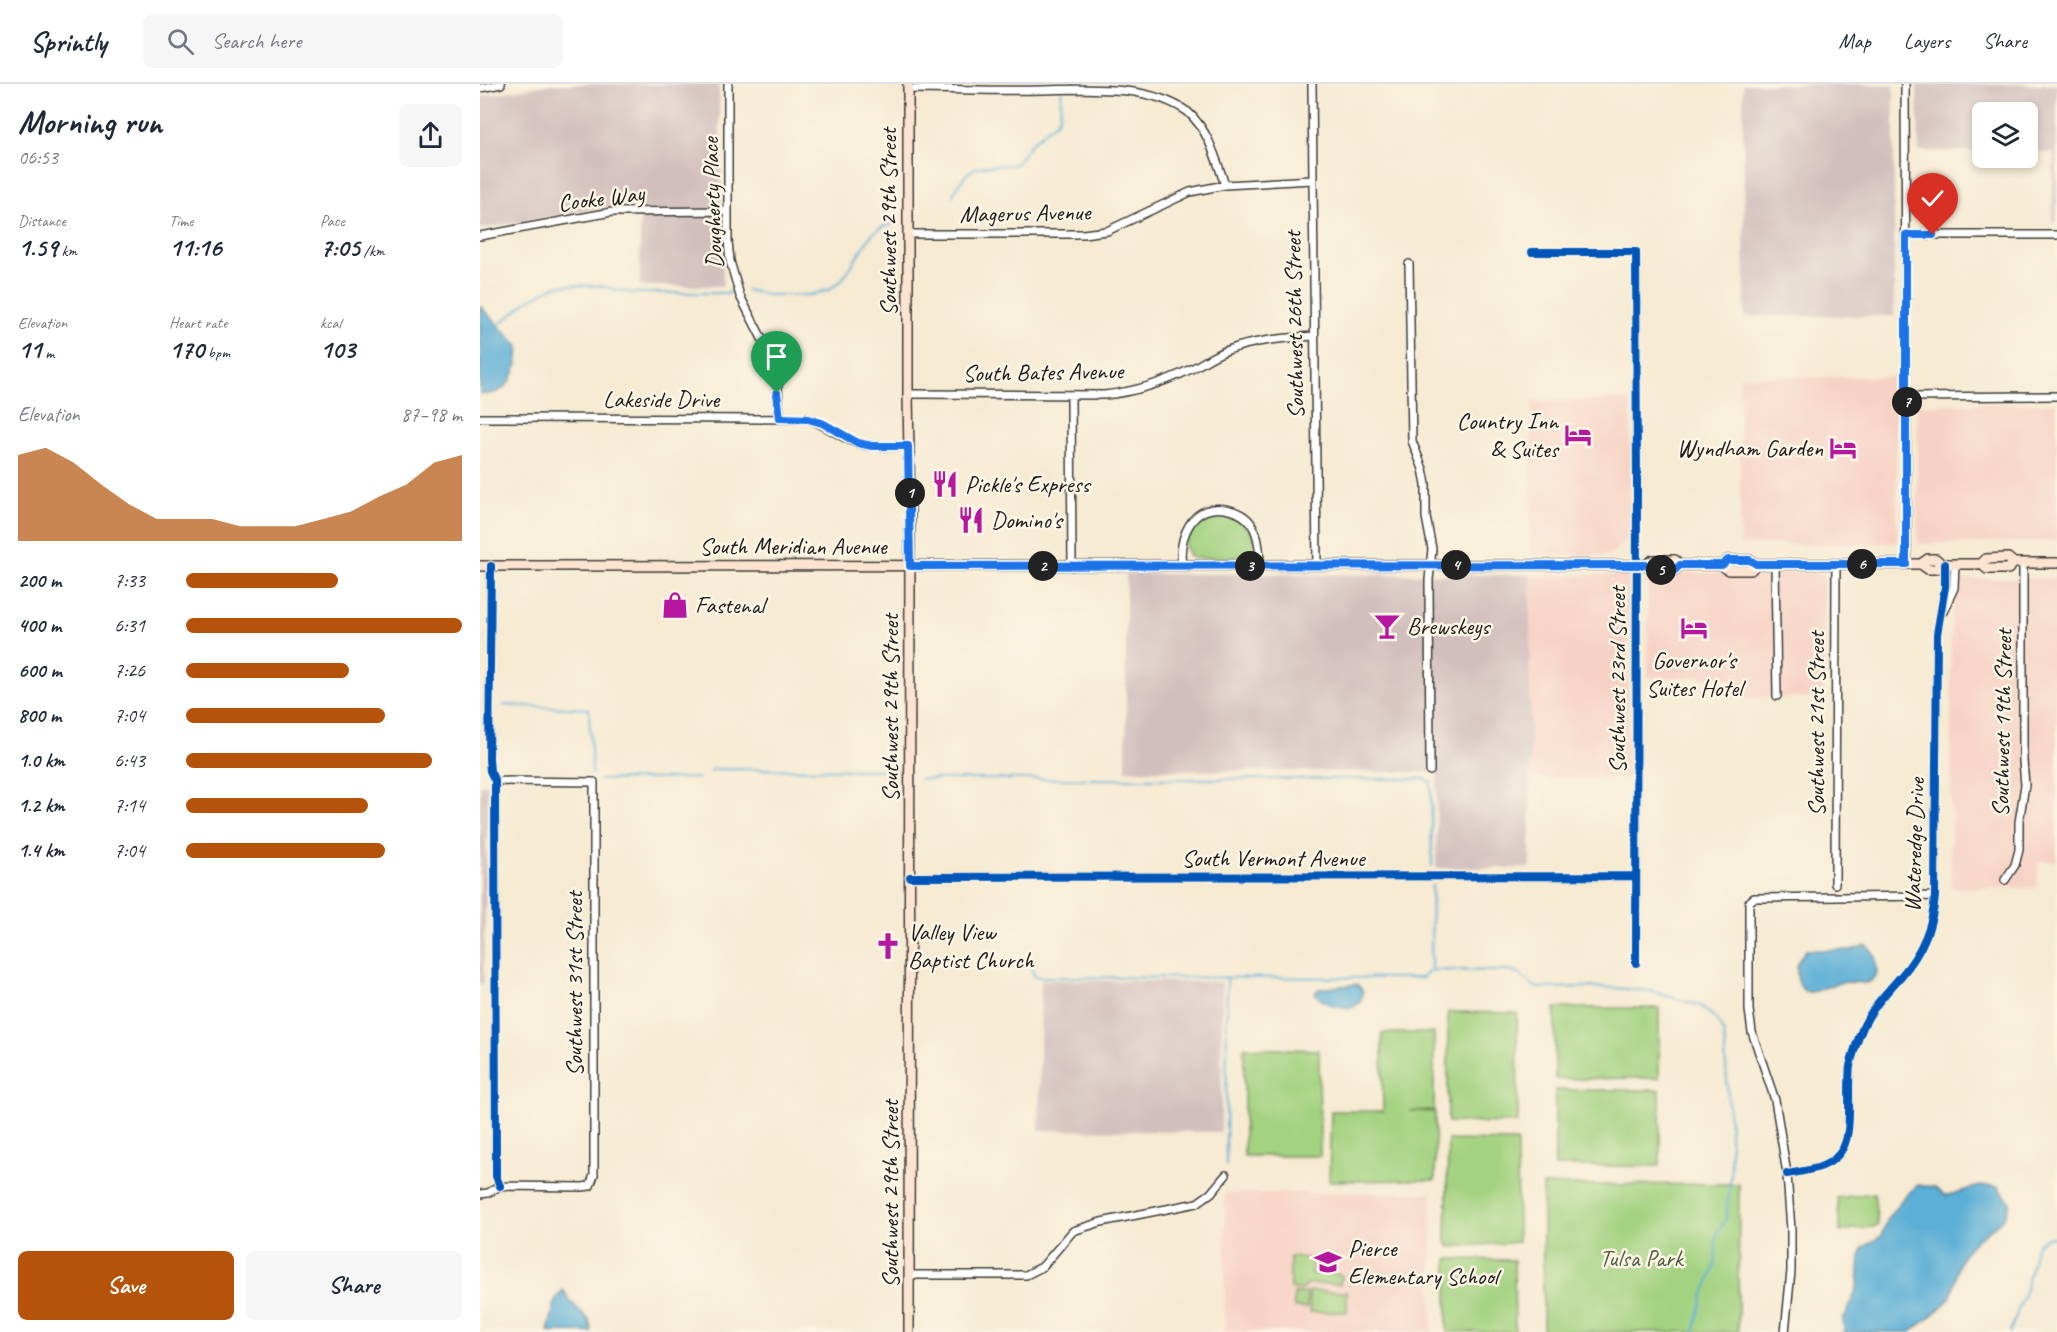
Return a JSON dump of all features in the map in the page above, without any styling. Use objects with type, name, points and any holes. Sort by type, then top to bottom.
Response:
[{"type":"main road","name":"Southwest 29th Street","points":[[908,87],[909,1332]]},
{"type":"main road","name":"South Meridian Avenue","points":[[480,566],[1642,565],[1653,560],[1675,560],[1680,565],[1722,565],[1728,560],[1750,560],[1756,564],[1921,564],[1928,559],[1936,559],[1947,564],[1980,564],[1986,559],[1997,558],[2008,558],[2019,563],[2057,563]]},
{"type":"street","points":[[480,88],[501,84]]},
{"type":"street","name":"Dougherty Place","points":[[728,84],[728,241],[732,269],[740,296],[773,360],[777,375],[780,418]]},
{"type":"street","name":"Southwest 26th Street","points":[[1312,84],[1317,566]]},
{"type":"street","points":[[1905,84],[1906,564]]},
{"type":"street","points":[[908,87],[1058,89],[1097,87],[1133,89],[1162,97],[1187,112],[1204,131],[1225,185]]},
{"type":"street","name":"Magerus Avenue","points":[[908,234],[1083,234],[1107,231],[1190,192],[1225,185],[1312,180]]},
{"type":"street","name":"Cooke Way","points":[[480,236],[612,212],[728,211]]},
{"type":"street","points":[[1906,235],[2057,235]]},
{"type":"street","name":"Southwest 23rd Street","points":[[1532,252],[1636,252],[1642,565],[1636,963]]},
{"type":"street","points":[[1409,264],[1412,441],[1424,469],[1426,517],[1432,549],[1430,565],[1430,771]]},
{"type":"street","name":"South Bates Avenue","points":[[908,394],[1071,395],[1128,392],[1189,370],[1226,351],[1262,341],[1314,336]]},
{"type":"street","points":[[1071,395],[1072,567]]},
{"type":"street","points":[[1907,397],[2057,396]]},
{"type":"street","name":"Lakeside Drive","points":[[480,418],[808,419],[822,423],[858,443],[872,446],[908,446]]},
{"type":"street","points":[[1182,566],[1181,550],[1186,530],[1196,515],[1215,507],[1246,516],[1254,527],[1260,566]]},
{"type":"street","name":"Southwest 19th Street","points":[[2005,880],[2015,865],[2019,850],[2019,822],[2025,785],[2019,563]]},
{"type":"street","points":[[1775,564],[1777,696]]},
{"type":"street","name":"Southwest 21st Street","points":[[1835,884],[1836,564]]},
{"type":"street","name":"Wateredge Drive","points":[[1787,1174],[1820,1168],[1830,1163],[1843,1149],[1848,1123],[1850,1066],[1856,1047],[1873,1008],[1909,966],[1926,936],[1935,896],[1937,634],[1938,619],[1946,587],[1947,564]]},
{"type":"street","points":[[480,1194],[488,1193],[500,1186],[496,1176],[495,781],[490,771],[489,759],[491,566]]},
{"type":"street","name":"Southwest 31st Street","points":[[495,781],[594,782],[594,1175],[590,1186],[500,1186]]},
{"type":"street","name":"South Vermont Avenue","points":[[910,877],[1636,876]]},
{"type":"street","name":"Wateredge Drive","points":[[1785,1332],[1791,1271],[1787,1174],[1773,1092],[1752,1032],[1749,1010],[1749,902],[1754,898],[1935,896]]},
{"type":"street","points":[[909,1275],[1026,1275],[1042,1267],[1067,1235],[1078,1228],[1197,1203],[1223,1184],[1226,1174]]},
{"type":"shaded area","points":[[552,84],[719,84],[723,286],[640,286],[640,202],[480,229],[480,97]]},
{"type":"shaded area","points":[[1743,84],[1894,84],[1894,316],[1745,316]]},
{"type":"shaded area","points":[[1917,84],[2057,84],[2057,222],[2052,222],[2054,153],[2038,152],[2038,102],[1972,102],[1972,151],[1919,151]]},
{"type":"shaded area","points":[[1740,377],[1895,377],[1897,543],[1740,545]]},
{"type":"shaded area","points":[[1631,400],[1629,538],[1611,554],[1601,556],[1530,555],[1532,401]]},
{"type":"shaded area","points":[[2057,403],[2057,541],[1918,544],[1917,405]]},
{"type":"shaded area","points":[[1648,573],[1824,573],[1823,698],[1730,697],[1730,678],[1648,677]]},
{"type":"shaded area","points":[[1126,574],[1530,575],[1530,868],[1436,868],[1437,772],[1126,770]]},
{"type":"shaded area","points":[[1530,575],[1628,575],[1628,778],[1529,778]]},
{"type":"shaded area","points":[[2057,578],[2057,861],[2039,861],[2037,888],[1951,888],[1951,642],[1952,614],[1962,579]]},
{"type":"shaded area","points":[[480,785],[488,785],[483,984],[480,984]]},
{"type":"shaded area","points":[[1041,980],[1222,982],[1221,1132],[1039,1130]]},
{"type":"shaded area","name":"Pierce Elementary School","points":[[1225,1193],[1431,1193],[1432,1332],[1225,1332]]},
{"type":"green space","points":[[1223,514],[1243,524],[1252,534],[1255,547],[1252,555],[1194,558],[1189,556],[1185,546],[1198,522],[1208,516]]},
{"type":"green space","points":[[1555,1008],[1659,1008],[1659,1078],[1555,1079]]},
{"type":"green space","points":[[1448,1012],[1517,1013],[1518,1123],[1448,1122]]},
{"type":"green space","points":[[1382,1033],[1434,1033],[1434,1110],[1410,1111],[1435,1112],[1435,1180],[1329,1181],[1331,1111],[1383,1111]]},
{"type":"green space","points":[[1244,1048],[1319,1050],[1320,1156],[1244,1156]]},
{"type":"green space","points":[[1555,1090],[1660,1090],[1660,1166],[1555,1166]]},
{"type":"green space","points":[[1448,1140],[1517,1141],[1518,1242],[1450,1247],[1446,1241]]},
{"type":"green space","name":"Tulsa Park","points":[[1739,1184],[1738,1332],[1543,1332],[1543,1185]]},
{"type":"green space","points":[[1874,1193],[1878,1226],[1840,1231],[1837,1198]]},
{"type":"green space","points":[[1290,1257],[1311,1258],[1311,1274],[1339,1274],[1342,1276],[1340,1284],[1310,1284],[1300,1290],[1290,1288]]},
{"type":"green space","points":[[1447,1259],[1514,1260],[1515,1332],[1447,1332]]},
{"type":"green space","points":[[1309,1291],[1347,1292],[1347,1312],[1310,1312]]},
{"type":"green space","points":[[1294,1293],[1307,1293],[1307,1308],[1294,1308]]},
{"type":"water","points":[[480,306],[519,347],[517,365],[510,381],[505,387],[490,394],[480,394]]},
{"type":"water","points":[[1866,945],[1875,955],[1877,973],[1871,981],[1838,983],[1813,992],[1803,990],[1799,984],[1797,965],[1806,950],[1851,950]]},
{"type":"water","points":[[1357,984],[1363,991],[1360,1002],[1354,1006],[1335,1006],[1315,993],[1319,989]]},
{"type":"water","points":[[1918,1185],[1934,1187],[1945,1195],[1983,1186],[1998,1187],[2010,1202],[2001,1221],[1979,1237],[1963,1255],[1950,1298],[1915,1329],[1910,1332],[1844,1332],[1843,1319],[1858,1285],[1860,1256],[1863,1248],[1881,1236],[1888,1218],[1903,1198]]},
{"type":"water","points":[[563,1290],[571,1302],[589,1320],[592,1332],[548,1332],[556,1298]]},
{"type":"waterway","points":[[953,195],[970,171],[983,166],[1017,163],[1031,143],[1057,121],[1060,114],[1062,84]]},
{"type":"waterway","points":[[746,290],[769,295],[809,295],[829,290],[842,280],[872,234],[882,227],[898,222]]},
{"type":"waterway","points":[[499,325],[526,302],[561,285],[600,286],[631,293],[731,293]]},
{"type":"waterway","points":[[504,705],[589,709],[592,773]]},
{"type":"waterway","points":[[711,771],[714,769],[899,770]]},
{"type":"waterway","points":[[599,780],[699,778]]},
{"type":"waterway","points":[[920,779],[1425,779],[1431,782],[1432,866]]},
{"type":"waterway","points":[[1431,970],[1432,885]]},
{"type":"waterway","points":[[1026,964],[1030,964],[1035,977],[1422,978],[1431,970],[1509,971],[1519,974],[1530,984],[1539,988],[1600,987],[1651,991],[1701,1006],[1717,1020],[1724,1034],[1731,1173],[1726,1219],[1717,1232],[1715,1265],[1703,1297],[1694,1332]]},
{"type":"waterway","points":[[1226,1165],[1227,977]]},
{"type":"waterway","points":[[2010,1332],[2025,1292],[2037,1244],[2047,1237],[2057,1238]]},
{"type":"cycle path","points":[[1532,252],[1636,252],[1636,963]]},
{"type":"cycle path","points":[[1787,1174],[1811,1170],[1826,1164],[1833,1160],[1843,1148],[1849,1120],[1850,1066],[1859,1036],[1876,1006],[1915,957],[1932,917],[1935,896],[1937,634],[1945,587],[1945,564]]},
{"type":"cycle path","points":[[491,566],[489,759],[490,771],[495,781],[496,1176],[500,1186]]},
{"type":"cycle path","points":[[910,877],[1636,876]]},
{"type":"place","name":"Country Inn & Suites","points":[[1578,435]]},
{"type":"place","name":"Wyndham Garden","points":[[1843,448]]},
{"type":"place","name":"Pickle's Express","points":[[945,484]]},
{"type":"place","name":"Domino's","points":[[971,520]]},
{"type":"place","name":"Fastenal","points":[[675,605]]},
{"type":"place","name":"Brewskeys","points":[[1387,626]]},
{"type":"place","name":"Governor's Suites Hotel","points":[[1694,628]]},
{"type":"place","name":"Valley View Baptist Church","points":[[888,946]]},
{"type":"place","name":"Pierce Elementary School","points":[[1328,1262]]},
{"type":"route","points":[[777,393],[780,418],[808,419],[822,423],[858,443],[872,446],[908,446],[910,566],[1646,565],[1652,570],[1675,570],[1680,565],[1722,565],[1728,560],[1750,560],[1756,564],[1906,564],[1906,235],[1933,235]]}]
